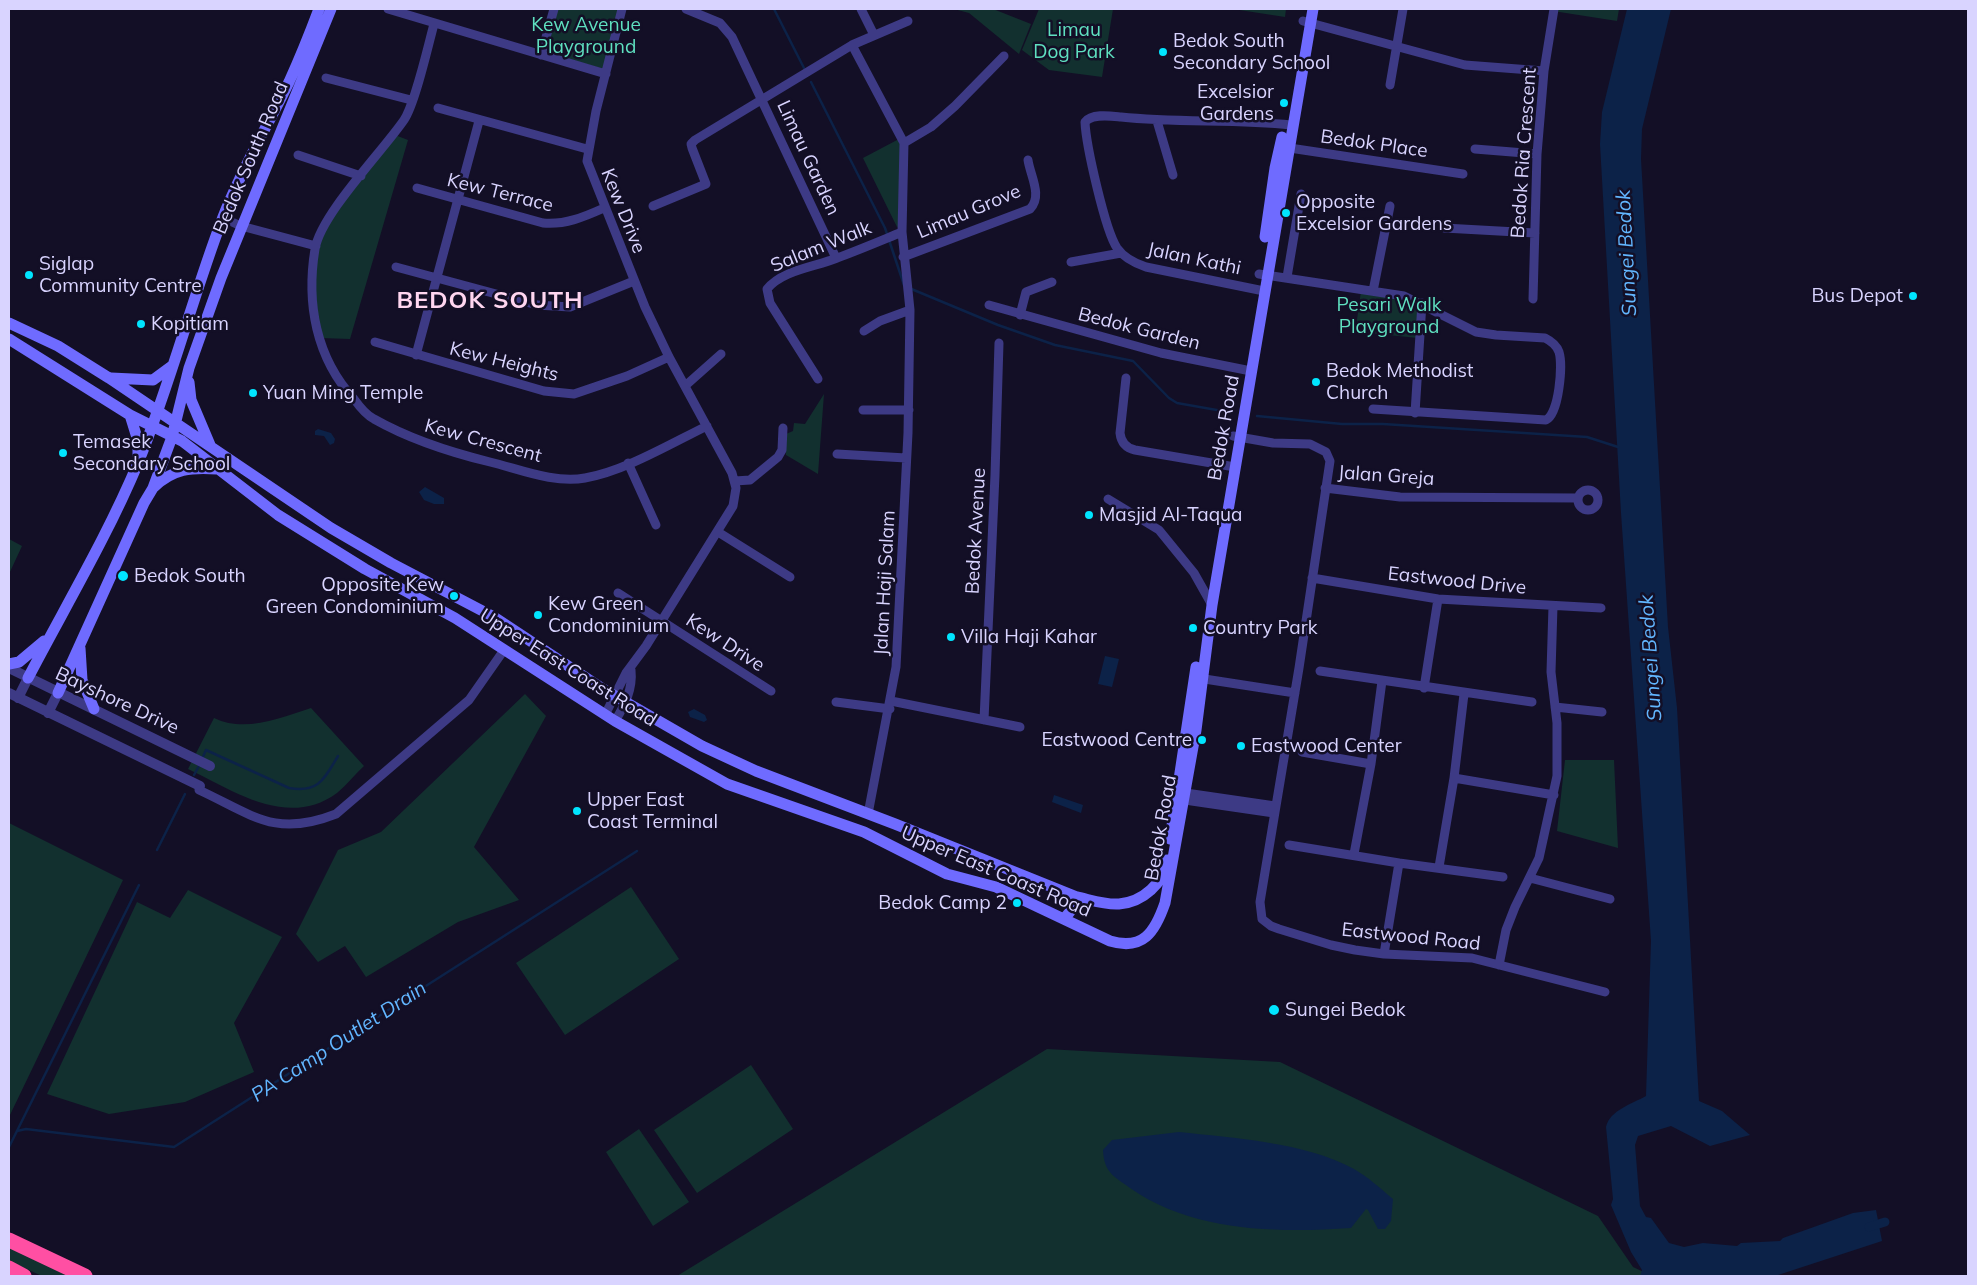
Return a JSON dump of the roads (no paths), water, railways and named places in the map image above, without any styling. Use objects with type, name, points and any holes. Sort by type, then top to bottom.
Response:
[{"type":"highway","points":[[9,1240],[85,1276]]},
{"type":"highway","points":[[9,1268],[24,1276]]},
{"type":"main road","name":"Bedok South Road","points":[[55,626],[121,501],[138,463],[153,426],[156,412],[222,218],[245,165],[290,80],[319,9]]},
{"type":"main road","name":"Bedok South Road","points":[[58,693],[144,503],[153,488],[172,437],[189,368],[241,226],[331,9]]},
{"type":"main road","name":"Bedok Road","points":[[1305,9],[1307,22]]},
{"type":"main road","name":"Bedok Road","points":[[1146,938],[1158,924],[1166,904],[1209,600],[1260,290],[1275,168],[1284,147],[1307,22],[1312,9]]},
{"type":"main road","name":"Upper East Coast Road","points":[[9,323],[58,346],[109,378],[156,412],[210,445],[331,528],[391,563],[494,617],[575,672],[702,746],[756,771],[1069,894],[1106,903],[1121,904],[1144,895]]},
{"type":"main road","name":"Upper East Coast Road","points":[[9,339],[130,415],[153,426],[200,454],[278,515],[365,569],[455,618],[610,718],[727,784],[864,832],[948,874],[996,887],[1118,943],[1127,944],[1146,938]]},
{"type":"main road","points":[[109,378],[153,380],[172,366]]},
{"type":"main road","points":[[189,368],[189,392],[210,445]]},
{"type":"main road","points":[[130,415],[138,441],[138,463]]},
{"type":"main road","points":[[153,488],[163,478],[181,469],[217,469]]},
{"type":"main road","points":[[9,664],[19,662],[30,654],[55,626]]},
{"type":"main road","points":[[28,678],[55,626]]},
{"type":"main road","points":[[80,644],[82,680],[94,709]]},
{"type":"main road","name":"Bedok Road","points":[[1144,895],[1155,886],[1165,869],[1180,796]]},
{"type":"main road","points":[[1064,919],[1073,908],[1069,894]]},
{"type":"street","points":[[388,9],[606,74]]},
{"type":"street","points":[[541,55],[554,9]]},
{"type":"street","name":"Kew Drive","points":[[610,718],[615,695],[718,532],[735,500],[735,481],[669,357],[634,281],[604,208],[587,160],[587,150],[622,9]]},
{"type":"street","name":"Limau Garden","points":[[686,9],[720,23],[727,30],[763,98],[836,258]]},
{"type":"street","points":[[862,9],[874,35]]},
{"type":"street","points":[[1390,85],[1404,9]]},
{"type":"street","name":"Bedok Ria Crescent","points":[[1533,299],[1537,154],[1544,72],[1554,9]]},
{"type":"street","name":"Limau Garden","points":[[653,206],[706,184],[691,144],[852,45],[908,21]]},
{"type":"street","points":[[1307,22],[1465,65],[1544,72]]},
{"type":"street","name":"Kew Crescent","points":[[434,24],[412,100],[404,120],[328,220],[316,246],[311,291],[313,317],[318,338],[346,391],[372,418],[405,436],[447,451],[566,479],[585,478],[628,463],[707,426]]},
{"type":"street","points":[[852,45],[904,143],[902,232]]},
{"type":"street","points":[[904,143],[931,127],[955,106],[1004,56]]},
{"type":"street","points":[[326,78],[412,100]]},
{"type":"street","points":[[438,108],[587,150]]},
{"type":"street","name":"Jalan Kathi","points":[[1157,120],[1108,116],[1092,117],[1085,122],[1105,220],[1114,242],[1121,253],[1133,262],[1146,267],[1260,290]]},
{"type":"street","points":[[1173,175],[1157,120],[1288,125]]},
{"type":"street","points":[[416,355],[479,121]]},
{"type":"street","name":"Bedok Place","points":[[1284,147],[1464,174]]},
{"type":"street","points":[[1475,149],[1537,154]]},
{"type":"street","points":[[298,155],[361,176]]},
{"type":"street","name":"Limau Grove","points":[[903,257],[1030,209],[1036,201],[1036,192],[1028,160]]},
{"type":"street","name":"Kew Terrace","points":[[417,188],[543,223],[557,224],[604,208]]},
{"type":"street","points":[[1286,277],[1301,194]]},
{"type":"street","points":[[1373,291],[1390,206]]},
{"type":"street","points":[[222,218],[241,226],[316,246]]},
{"type":"street","points":[[1444,228],[1535,233]]},
{"type":"street","name":"Salam Walk","points":[[818,379],[770,303],[767,289],[772,282],[784,276],[902,232]]},
{"type":"street","name":"Jalan Haji Salam","points":[[868,814],[875,772],[891,705],[902,590],[909,410],[910,310],[903,257],[902,232]]},
{"type":"street","name":"Jalan Kathi","points":[[1071,262],[1121,253]]},
{"type":"street","points":[[396,267],[537,305],[564,308],[597,298],[634,281]]},
{"type":"street","points":[[1262,274],[1404,296],[1422,303],[1476,332],[1496,336],[1542,337],[1551,341],[1559,353],[1557,402],[1552,416],[1543,421],[1373,409]]},
{"type":"street","points":[[1020,315],[1026,292],[1052,282]]},
{"type":"street","points":[[1415,413],[1422,303]]},
{"type":"street","name":"Bedok Garden","points":[[989,305],[1161,353],[1248,371]]},
{"type":"street","points":[[864,331],[880,321],[910,310]]},
{"type":"street","name":"Kew Heights","points":[[375,342],[544,391],[574,394],[627,376],[669,357]]},
{"type":"street","name":"Bedok Avenue","points":[[984,720],[996,475],[999,343]]},
{"type":"street","points":[[685,386],[721,354]]},
{"type":"street","points":[[1126,378],[1120,432],[1121,440],[1127,446],[1135,450],[1231,467]]},
{"type":"street","points":[[863,410],[909,410]]},
{"type":"street","points":[[735,481],[750,480],[778,457],[782,450],[783,428]]},
{"type":"street","name":"Jalan Greja","points":[[1237,436],[1273,443],[1310,444],[1323,449],[1330,461],[1325,488],[1400,497],[1578,498]]},
{"type":"street","points":[[837,454],[906,458]]},
{"type":"street","points":[[628,463],[656,525]]},
{"type":"street","name":"Eastwood Road","points":[[1325,488],[1295,693],[1260,902],[1262,919],[1271,926],[1331,946],[1384,954],[1461,956],[1500,964],[1605,992]]},
{"type":"street","points":[[1108,498],[1159,530],[1194,574],[1209,600]]},
{"type":"street","points":[[718,532],[790,576]]},
{"type":"street","name":"Eastwood Drive","points":[[1312,578],[1438,599],[1601,608]]},
{"type":"street","name":"Kew Drive","points":[[618,593],[771,692]]},
{"type":"street","points":[[1424,688],[1438,599]]},
{"type":"street","points":[[1500,964],[1506,930],[1519,897],[1539,858],[1554,795],[1558,744],[1551,672],[1553,606]]},
{"type":"street","points":[[9,693],[258,818],[274,824],[296,826],[315,822],[336,814],[469,700],[504,650]]},
{"type":"street","name":"Bayshore Drive","points":[[9,668],[210,766]]},
{"type":"street","name":"Kew Drive","points":[[610,718],[626,702],[631,681],[630,670]]},
{"type":"street","points":[[1320,671],[1464,694],[1532,702]]},
{"type":"street","points":[[18,698],[28,678]]},
{"type":"street","points":[[1199,678],[1295,693]]},
{"type":"street","points":[[1354,854],[1371,764],[1382,681]]},
{"type":"street","points":[[48,713],[58,693]]},
{"type":"street","points":[[1438,867],[1454,778],[1464,694]]},
{"type":"street","points":[[836,702],[891,705],[1020,727]]},
{"type":"street","points":[[1555,707],[1602,712]]},
{"type":"street","points":[[1302,752],[1371,764]]},
{"type":"street","points":[[1454,778],[1554,795]]},
{"type":"street","points":[[1180,796],[1275,810]]},
{"type":"street","points":[[1289,845],[1354,854],[1399,863],[1503,877]]},
{"type":"street","points":[[1384,954],[1399,863]]},
{"type":"street","points":[[1530,878],[1610,899]]},
{"type":"water","points":[[1627,9],[1671,9],[1642,129],[1641,159],[1668,627],[1677,708],[1699,1101],[1722,1111],[1750,1135],[1710,1146],[1671,1126],[1638,1136],[1635,1145],[1640,1206],[1646,1217],[1651,1218],[1669,1243],[1684,1247],[1703,1243],[1737,1246],[1741,1243],[1780,1241],[1783,1238],[1853,1213],[1876,1210],[1882,1241],[1775,1276],[1640,1276],[1642,1270],[1631,1252],[1611,1205],[1613,1199],[1606,1127],[1608,1121],[1617,1112],[1646,1096],[1651,941],[1621,513],[1600,144],[1602,112]]},
{"type":"water","points":[[318,429],[331,433],[335,439],[334,443],[330,445],[324,436],[315,435],[315,431]]},
{"type":"water","points":[[425,487],[444,498],[444,504],[434,504],[424,500],[419,492]]},
{"type":"water","points":[[1105,656],[1119,659],[1112,687],[1098,684]]},
{"type":"water","points":[[694,709],[705,715],[707,720],[704,722],[690,717],[688,712]]},
{"type":"water","points":[[1054,795],[1083,805],[1081,813],[1052,802]]},
{"type":"water","points":[[1179,1132],[1245,1139],[1291,1147],[1335,1160],[1359,1172],[1393,1199],[1391,1221],[1385,1229],[1378,1229],[1366,1209],[1351,1228],[1323,1230],[1265,1229],[1208,1221],[1181,1214],[1155,1203],[1110,1173],[1105,1164],[1103,1150],[1112,1140]]},
{"type":"waterway","points":[[774,9],[805,70]]},
{"type":"waterway","points":[[811,82],[885,228],[904,285]]},
{"type":"waterway","points":[[909,288],[998,325],[1055,345],[1133,361],[1169,398],[1177,403],[1228,412]]},
{"type":"waterway","points":[[1257,416],[1342,424],[1383,424],[1587,437],[1618,447]]},
{"type":"waterway","points":[[202,759],[206,750],[289,788],[299,789],[314,786],[324,778],[338,756]]},
{"type":"waterway","points":[[194,775],[200,764]]},
{"type":"waterway","points":[[157,850],[185,794]]},
{"type":"waterway","name":"PA Camp Outlet Drain","points":[[17,1131],[26,1129],[174,1147],[637,851]]},
{"type":"waterway","name":"PA Camp Outlet Drain","points":[[9,1147],[139,885]]},
{"type":"waterway","points":[[1869,1227],[1885,1222]]},
{"type":"place","name":"Bedok South Secondary School","points":[[1163,52]]},
{"type":"place","name":"Excelsior Gardens","points":[[1284,103]]},
{"type":"place","name":"Opposite Excelsior Gardens","points":[[1286,213]]},
{"type":"place","name":"Siglap Community Centre","points":[[29,275]]},
{"type":"place","name":"Bus Depot","points":[[1913,296]]},
{"type":"place","name":"Kopitiam","points":[[141,324]]},
{"type":"place","name":"Bedok Methodist Church","points":[[1316,382]]},
{"type":"place","name":"Yuan Ming Temple","points":[[253,393]]},
{"type":"place","name":"Temasek Secondary School","points":[[63,453]]},
{"type":"place","name":"Masjid Al-Taqua","points":[[1089,515]]},
{"type":"place","name":"Bedok South","points":[[123,576]]},
{"type":"place","name":"Opposite Kew Green Condominium","points":[[454,596]]},
{"type":"place","name":"Kew Green Condominium","points":[[538,615]]},
{"type":"place","name":"Country Park","points":[[1193,628]]},
{"type":"place","name":"Villa Haji Kahar","points":[[951,637]]},
{"type":"place","name":"Eastwood Centre","points":[[1202,740]]},
{"type":"place","name":"Eastwood Center","points":[[1241,746]]},
{"type":"place","name":"Upper East Coast Terminal","points":[[577,811]]},
{"type":"place","name":"Bedok Camp 2","points":[[1017,903]]},
{"type":"place","name":"Sungei Bedok","points":[[1274,1010]]},
{"type":"district","name":"BEDOK SOUTH","points":[[490,301]]},
{"type":"park label","name":"Kew Avenue Playground","points":[[586,36]]},
{"type":"park label","name":"Limau Dog Park","points":[[1074,41]]},
{"type":"park label","name":"Pesari Walk Playground","points":[[1389,316]]}]
